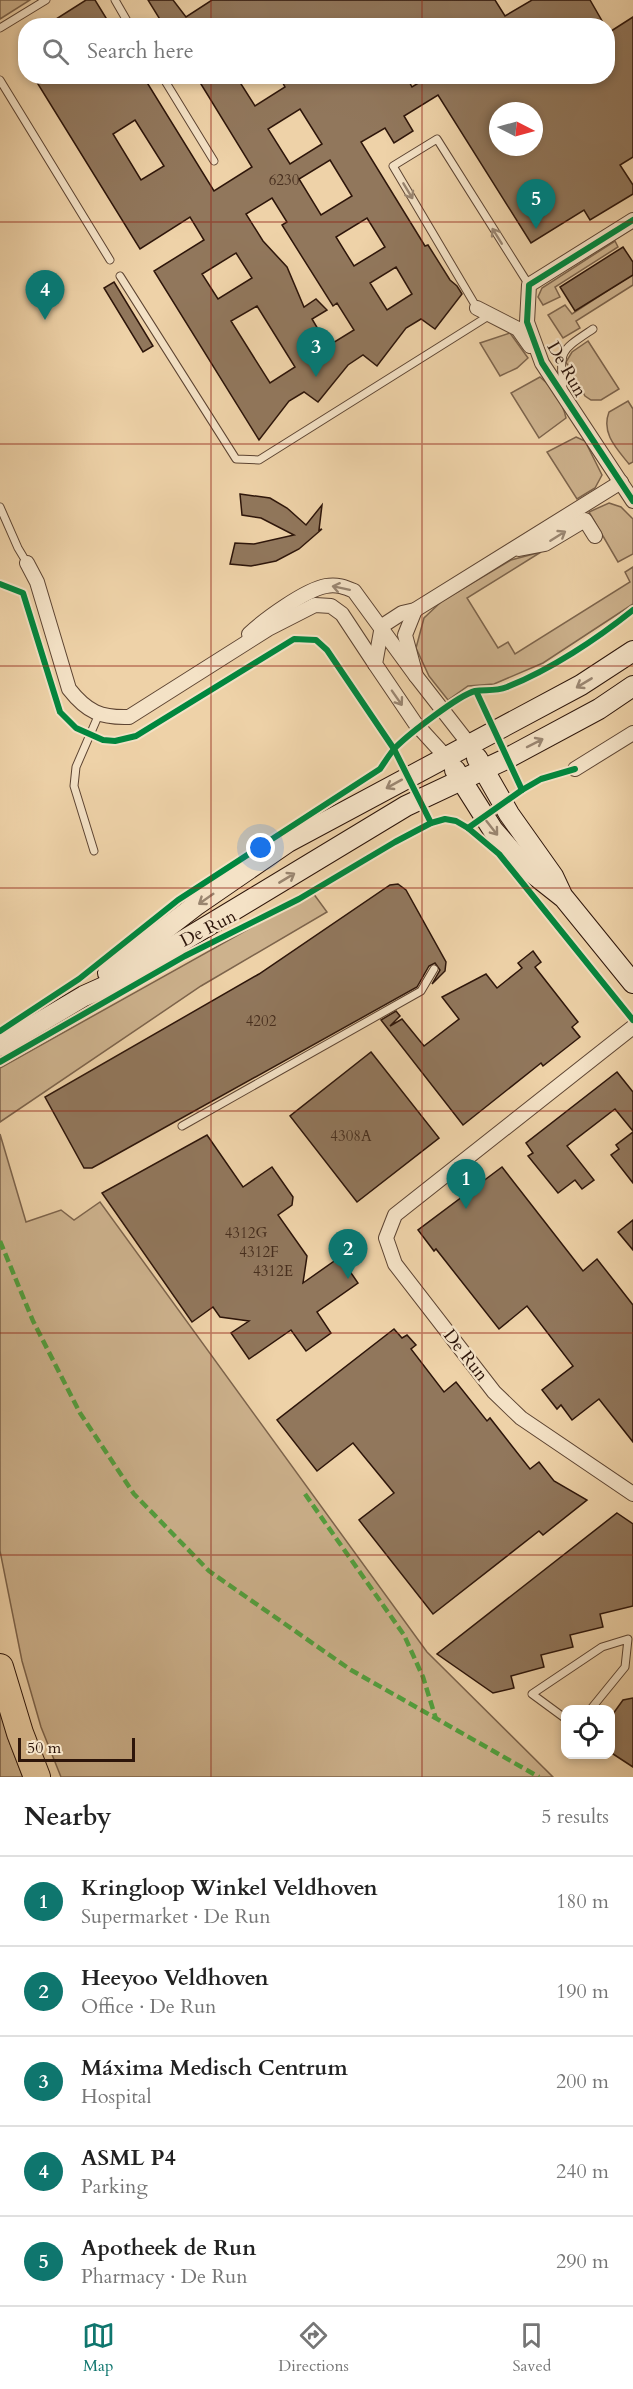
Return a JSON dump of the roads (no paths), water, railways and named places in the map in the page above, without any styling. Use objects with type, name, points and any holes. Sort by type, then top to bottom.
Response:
[{"type":"highway","points":[[0,1667],[36,1777]]},
{"type":"main road","name":"De Run","points":[[84,996],[114,967],[195,906],[288,842],[581,685],[633,651]]},
{"type":"main road","name":"De Run","points":[[0,1046],[84,996],[113,983],[406,806],[590,714],[633,687]]},
{"type":"main road","points":[[469,744],[509,814],[553,876],[564,898],[633,983]]},
{"type":"main road","points":[[446,757],[483,817],[499,837],[539,880],[564,898]]},
{"type":"street","points":[[529,285],[633,221]]},
{"type":"street","name":"De Run","points":[[529,285],[527,322],[542,363],[633,501]]},
{"type":"street","points":[[483,312],[518,329],[542,363]]},
{"type":"street","points":[[375,664],[382,626],[402,614],[415,610],[621,482]]},
{"type":"street","points":[[511,551],[545,544],[585,520],[595,536]]},
{"type":"street","points":[[27,563],[37,582],[69,689],[99,714],[109,718],[129,717],[268,629],[315,606],[331,606],[342,614],[415,723],[446,757]]},
{"type":"street","points":[[220,659],[263,621],[314,590],[339,585],[354,591],[469,744]]},
{"type":"street","points":[[415,610],[405,635],[417,676]]},
{"type":"street","points":[[575,769],[633,733]]},
{"type":"street","name":"De Run","points":[[633,1027],[395,1215],[386,1238],[395,1264],[494,1392],[520,1418],[633,1494]]},
{"type":"lane","points":[[0,28],[46,0]]},
{"type":"lane","points":[[115,0],[125,18]]},
{"type":"lane","points":[[0,80],[110,260]]},
{"type":"lane","points":[[167,84],[214,161]]},
{"type":"lane","points":[[120,276],[236,459],[259,460],[483,312],[393,166],[437,139],[529,285]]},
{"type":"lane","points":[[563,395],[560,361],[563,351],[593,328]]},
{"type":"lane","points":[[0,507],[27,563]]},
{"type":"lane","points":[[94,851],[74,786],[76,767],[99,714]]},
{"type":"lane","points":[[182,1126],[421,991],[434,969]]},
{"type":"lane","points":[[561,1715],[532,1694],[602,1647],[628,1639],[633,1633]]},
{"type":"lane","points":[[594,1705],[625,1667],[628,1639]]},
{"type":"place","name":"Apotheek de Run","points":[[536,229]]},
{"type":"place","name":"ASML P4","points":[[45,320]]},
{"type":"place","name":"Máxima Medisch Centrum","points":[[316,377]]},
{"type":"place","name":"Kringloop Winkel Veldhoven","points":[[466,1209]]},
{"type":"place","name":"Heeyoo Veldhoven","points":[[348,1279]]}]
